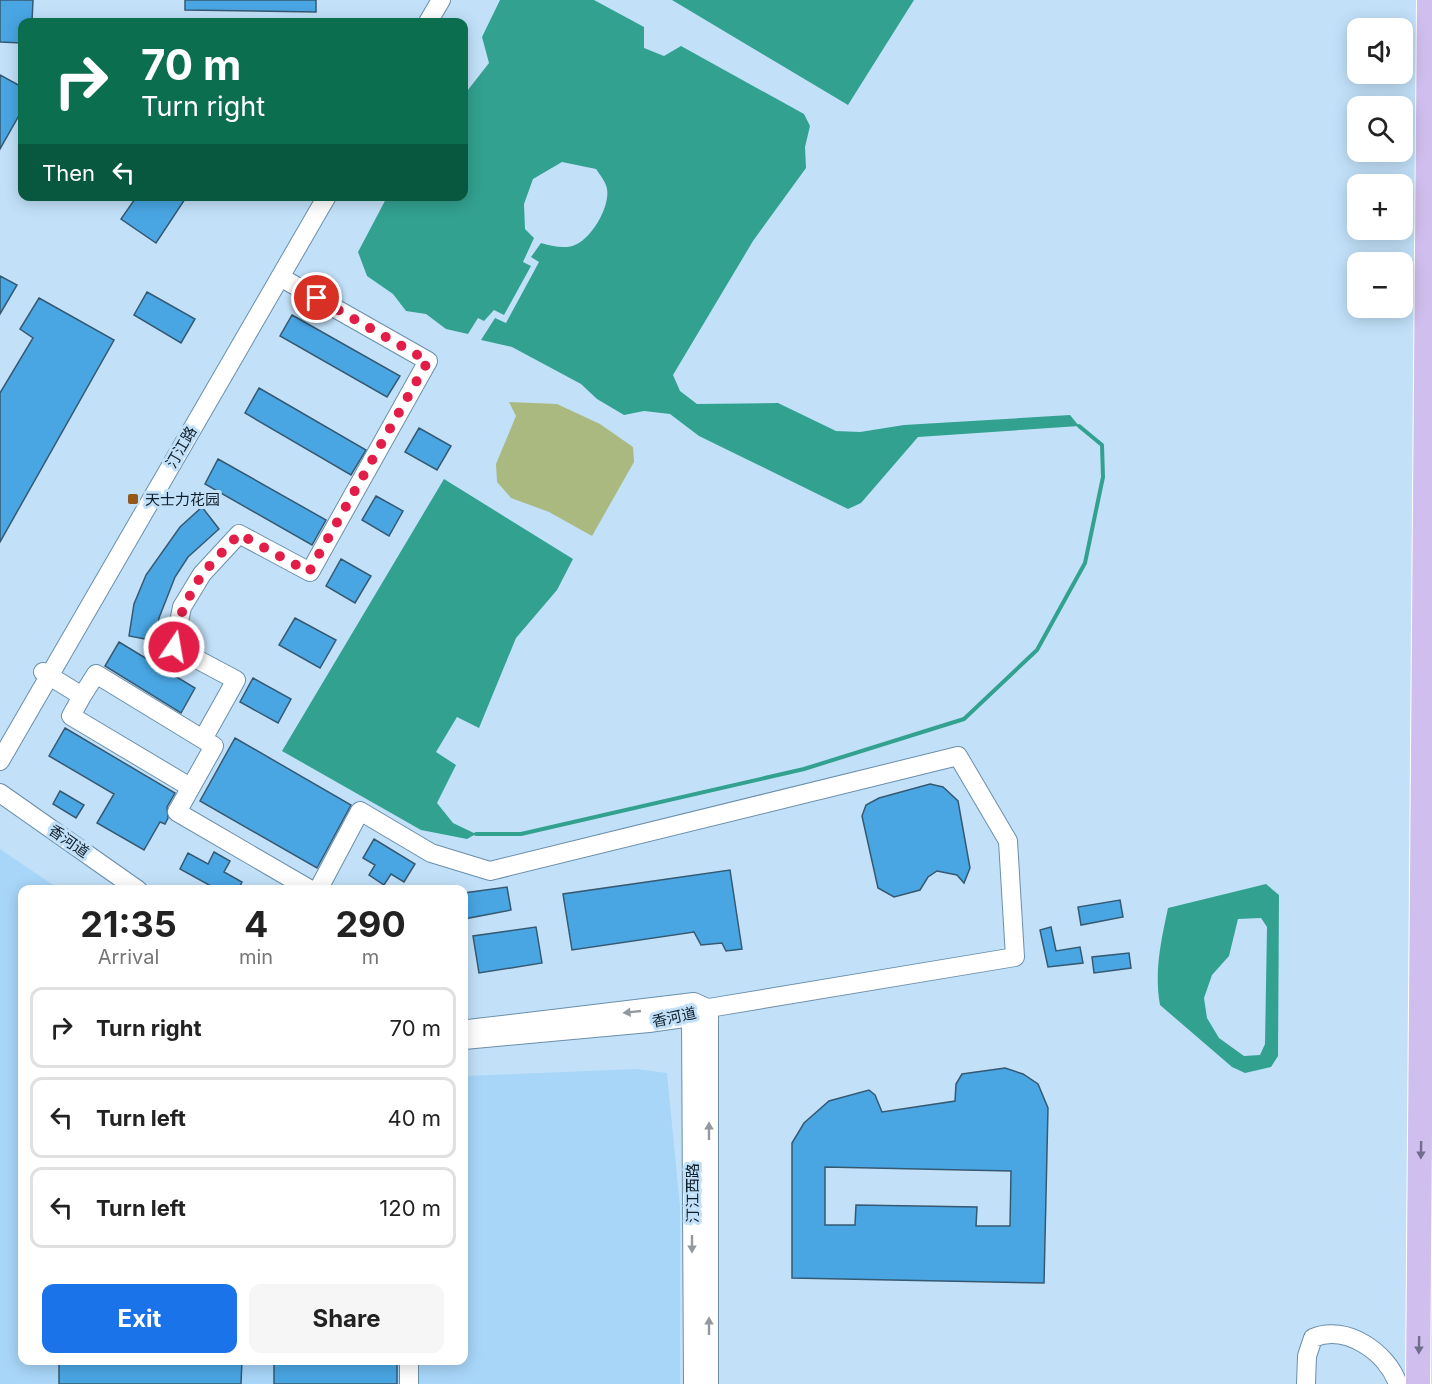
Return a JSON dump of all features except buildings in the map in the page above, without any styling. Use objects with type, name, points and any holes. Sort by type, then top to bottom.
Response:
[{"type":"main road","points":[[1418,1384],[1428,895],[1429,0]]},
{"type":"street","points":[[417,18],[428,0]]},
{"type":"street","points":[[430,18],[441,0]]},
{"type":"street","name":"汀江路","points":[[0,761],[313,201]]},
{"type":"street","name":"汀江路","points":[[0,745],[47,674],[324,201]]},
{"type":"street","points":[[203,739],[236,680],[174,647],[183,608],[202,574],[239,534],[309,572],[428,361],[280,278]]},
{"type":"street","points":[[47,674],[82,696]]},
{"type":"street","points":[[190,787],[71,716],[96,674],[214,746],[177,812],[302,885]]},
{"type":"street","points":[[321,885],[360,811],[431,853],[490,871],[958,756],[1008,841],[1015,957],[698,1009]]},
{"type":"street","name":"香河道","points":[[0,793],[131,885]]},
{"type":"street","name":"香河道","points":[[0,803],[114,885]]},
{"type":"street","name":"香河道","points":[[468,1029],[640,1011],[698,1009]]},
{"type":"street","name":"香河道","points":[[468,1040],[586,1031],[698,1009]]},
{"type":"street","name":"汀江西路","points":[[693,1384],[698,1009]]},
{"type":"street","name":"汀江西路","points":[[698,1009],[709,1384]]},
{"type":"street","points":[[1306,1384],[1307,1356],[1312,1338],[1324,1333],[1352,1337],[1372,1348],[1398,1384]]},
{"type":"street","points":[[409,1365],[409,1384]]},
{"type":"shaded area","points":[[500,0],[594,0],[644,27],[644,48],[664,56],[681,46],[804,114],[810,126],[805,147],[806,168],[753,241],[673,375],[680,391],[697,404],[778,403],[836,431],[860,432],[904,425],[1070,415],[1079,426],[918,437],[861,503],[848,509],[699,436],[670,414],[644,411],[624,415],[597,399],[581,384],[512,347],[481,340],[495,318],[506,323],[539,262],[531,257],[541,243],[564,247],[577,244],[594,228],[603,212],[607,189],[596,169],[562,162],[533,179],[524,204],[525,229],[534,238],[523,262],[531,266],[504,315],[494,310],[484,321],[478,318],[468,334],[446,329],[426,314],[406,311],[393,294],[367,276],[358,252],[385,201],[468,201],[468,90],[489,63],[482,37]]},
{"type":"shaded area","points":[[672,0],[914,0],[848,105]]},
{"type":"shaded area","points":[[509,402],[557,404],[600,424],[633,447],[634,462],[592,536],[549,512],[511,498],[497,482],[496,464],[516,416]]},
{"type":"shaded area","points":[[444,479],[573,559],[557,590],[516,638],[479,728],[457,717],[436,752],[456,765],[437,803],[453,823],[476,834],[467,839],[421,830],[282,751]]},
{"type":"shaded area","points":[[0,849],[53,885],[18,885],[18,1365],[468,1365],[468,1076],[636,1069],[667,1073],[680,1206],[680,1384],[0,1384]]},
{"type":"shaded area","points":[[1266,884],[1279,895],[1278,1056],[1271,1067],[1245,1073],[1232,1067],[1160,1005],[1158,969],[1168,908]],"holes":[[[1261,918],[1267,927],[1265,1044],[1260,1055],[1244,1056],[1219,1038],[1207,1018],[1204,998],[1212,975],[1229,956],[1238,919]]]},
{"type":"waterway","points":[[476,834],[521,834],[804,769],[964,719],[1037,650],[1085,563],[1103,477],[1102,445],[1079,426]]},
{"type":"place","name":"天士力花园","points":[[133,499]]},
{"type":"route","points":[[174,647],[183,608],[202,574],[239,534],[309,572],[428,361],[317,298]]}]
